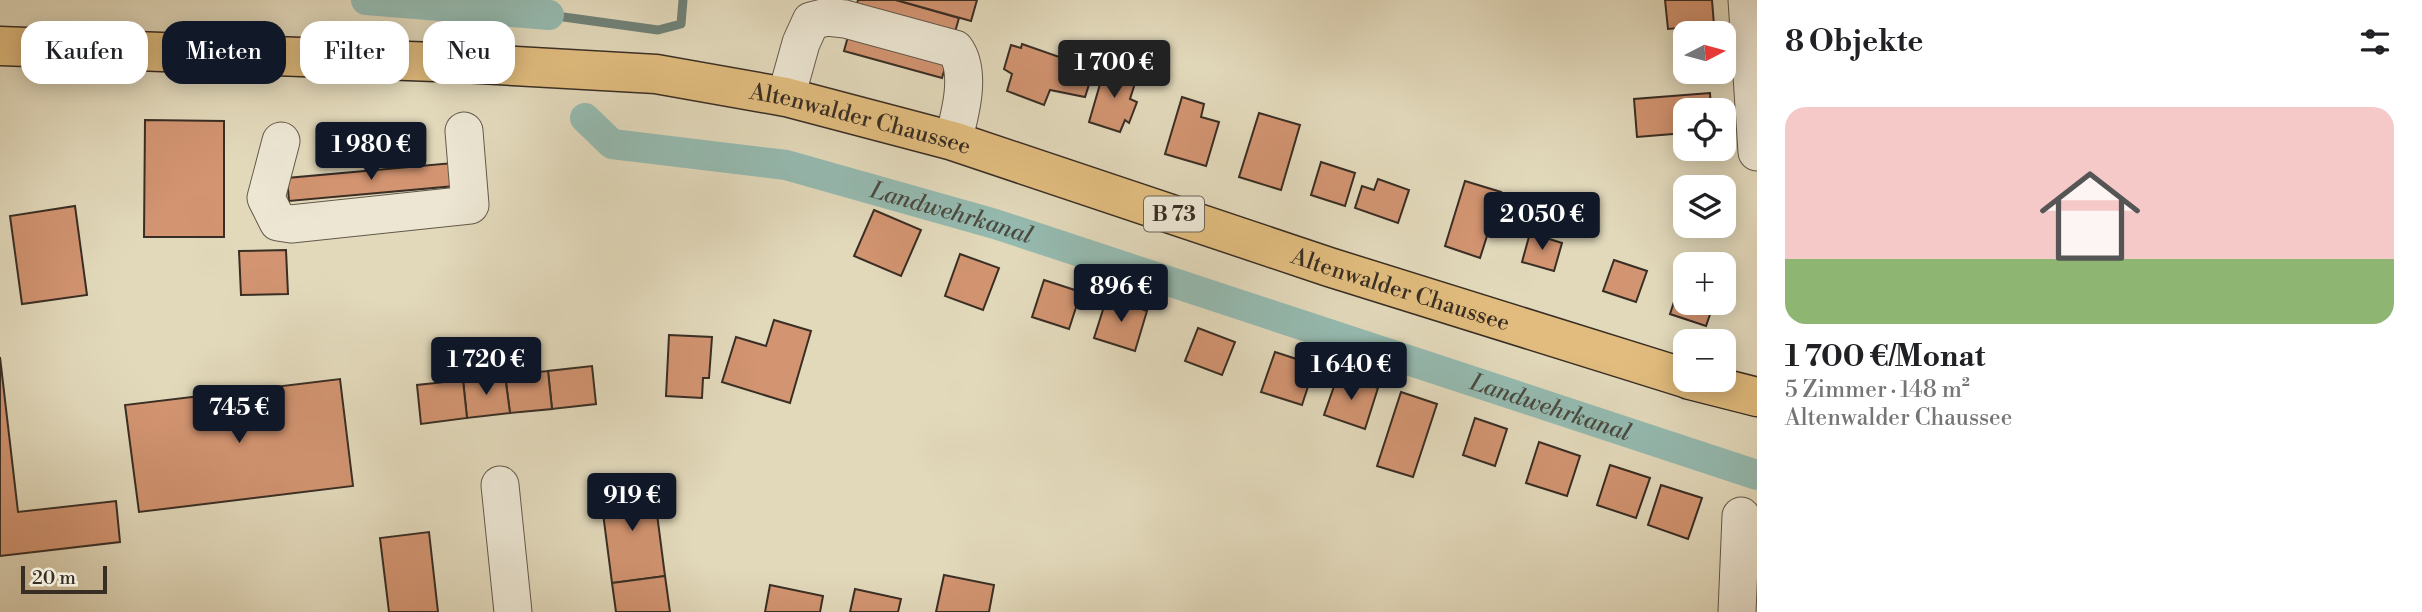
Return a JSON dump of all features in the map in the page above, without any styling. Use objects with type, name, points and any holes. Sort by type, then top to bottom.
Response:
[{"type":"main road","name":"Altenwalder Chaussee","points":[[0,46],[462,63],[643,73],[786,97],[953,141],[1329,267],[1673,374]]},
{"type":"main road","name":"Altenwalder Chaussee","points":[[1736,392],[1757,397]]},
{"type":"street","points":[[1747,0],[1757,152]]},
{"type":"street","points":[[786,97],[801,43],[811,21],[827,16],[845,19],[955,49],[962,58],[962,85],[961,114],[953,141]]},
{"type":"street","points":[[281,141],[266,198],[278,222],[291,224],[470,205],[464,131]]},
{"type":"street","points":[[500,485],[513,612]]},
{"type":"street","points":[[1737,612],[1741,516]]},
{"type":"building","points":[[858,0],[896,0],[959,18],[942,78],[844,51]]},
{"type":"building","points":[[896,0],[977,0],[971,21]]},
{"type":"building","points":[[1665,0],[1712,0],[1714,21],[1673,21],[1673,29],[1668,29]]},
{"type":"building","points":[[1022,44],[1094,69],[1085,97],[1050,90],[1044,105],[1007,91],[1012,74],[1004,69],[1011,45],[1021,48]]},
{"type":"building","points":[[1105,67],[1137,77],[1130,99],[1137,102],[1129,123],[1125,120],[1120,132],[1089,122]]},
{"type":"building","points":[[1710,93],[1710,98],[1673,98],[1673,134],[1637,137],[1634,99]]},
{"type":"building","points":[[1182,97],[1204,104],[1201,117],[1219,122],[1206,166],[1165,154]]},
{"type":"building","points":[[1259,113],[1300,125],[1281,190],[1239,177]]},
{"type":"building","points":[[145,120],[224,121],[224,237],[144,237]]},
{"type":"building","points":[[1321,162],[1355,173],[1345,206],[1311,195]]},
{"type":"building","points":[[453,163],[455,186],[289,201],[287,178]]},
{"type":"building","points":[[1378,179],[1409,190],[1398,223],[1355,208],[1362,186],[1374,190]]},
{"type":"building","points":[[1465,181],[1501,192],[1480,258],[1445,246]]},
{"type":"building","points":[[75,206],[87,295],[22,304],[10,216]]},
{"type":"building","points":[[874,210],[921,230],[901,276],[854,256]]},
{"type":"building","points":[[1530,233],[1562,243],[1554,271],[1522,262]]},
{"type":"building","points":[[286,250],[288,294],[241,295],[239,251]]},
{"type":"building","points":[[960,254],[999,268],[983,310],[945,296]]},
{"type":"building","points":[[1614,260],[1647,271],[1636,302],[1603,291]]},
{"type":"building","points":[[1044,280],[1081,292],[1069,329],[1032,317]]},
{"type":"building","points":[[1107,297],[1147,311],[1135,351],[1094,338]]},
{"type":"building","points":[[1673,315],[1710,315],[1706,326]]},
{"type":"building","points":[[774,320],[811,331],[790,403],[722,382],[736,337],[766,346]]},
{"type":"building","points":[[1198,328],[1235,342],[1222,375],[1185,361]]},
{"type":"building","points":[[669,335],[712,337],[709,378],[703,378],[702,398],[666,396]]},
{"type":"building","points":[[1275,352],[1315,365],[1302,405],[1261,392]]},
{"type":"building","points":[[0,357],[18,512],[116,501],[120,542],[0,556]]},
{"type":"building","points":[[592,366],[596,404],[552,409],[548,371]]},
{"type":"building","points":[[548,371],[552,409],[510,413],[505,375]]},
{"type":"building","points":[[505,375],[510,413],[467,418],[463,380]]},
{"type":"building","points":[[1338,375],[1378,388],[1365,429],[1324,415]]},
{"type":"building","points":[[340,379],[353,486],[139,512],[125,405]]},
{"type":"building","points":[[463,380],[467,418],[421,424],[417,385]]},
{"type":"building","points":[[1401,392],[1437,404],[1413,477],[1377,466]]},
{"type":"building","points":[[1475,418],[1507,429],[1495,466],[1463,455]]},
{"type":"building","points":[[1539,442],[1580,456],[1567,496],[1526,483]]},
{"type":"building","points":[[1610,465],[1650,478],[1636,518],[1597,505]]},
{"type":"building","points":[[653,483],[665,576],[612,583],[600,490]]},
{"type":"building","points":[[1661,485],[1702,498],[1688,539],[1648,525]]},
{"type":"building","points":[[429,532],[438,612],[389,612],[380,538]]},
{"type":"building","points":[[944,575],[994,585],[989,612],[936,612]]},
{"type":"building","points":[[665,576],[670,612],[616,612],[612,583]]},
{"type":"building","points":[[770,585],[823,596],[820,612],[765,612]]},
{"type":"building","points":[[855,589],[901,599],[898,612],[850,612]]},
{"type":"waterway","name":"Landwehrkanal","points":[[366,0],[549,15]]},
{"type":"waterway","points":[[549,15],[658,30],[681,24],[683,0]]},
{"type":"waterway","name":"Landwehrkanal","points":[[585,118],[612,144],[786,165],[995,224],[1757,475]]}]
